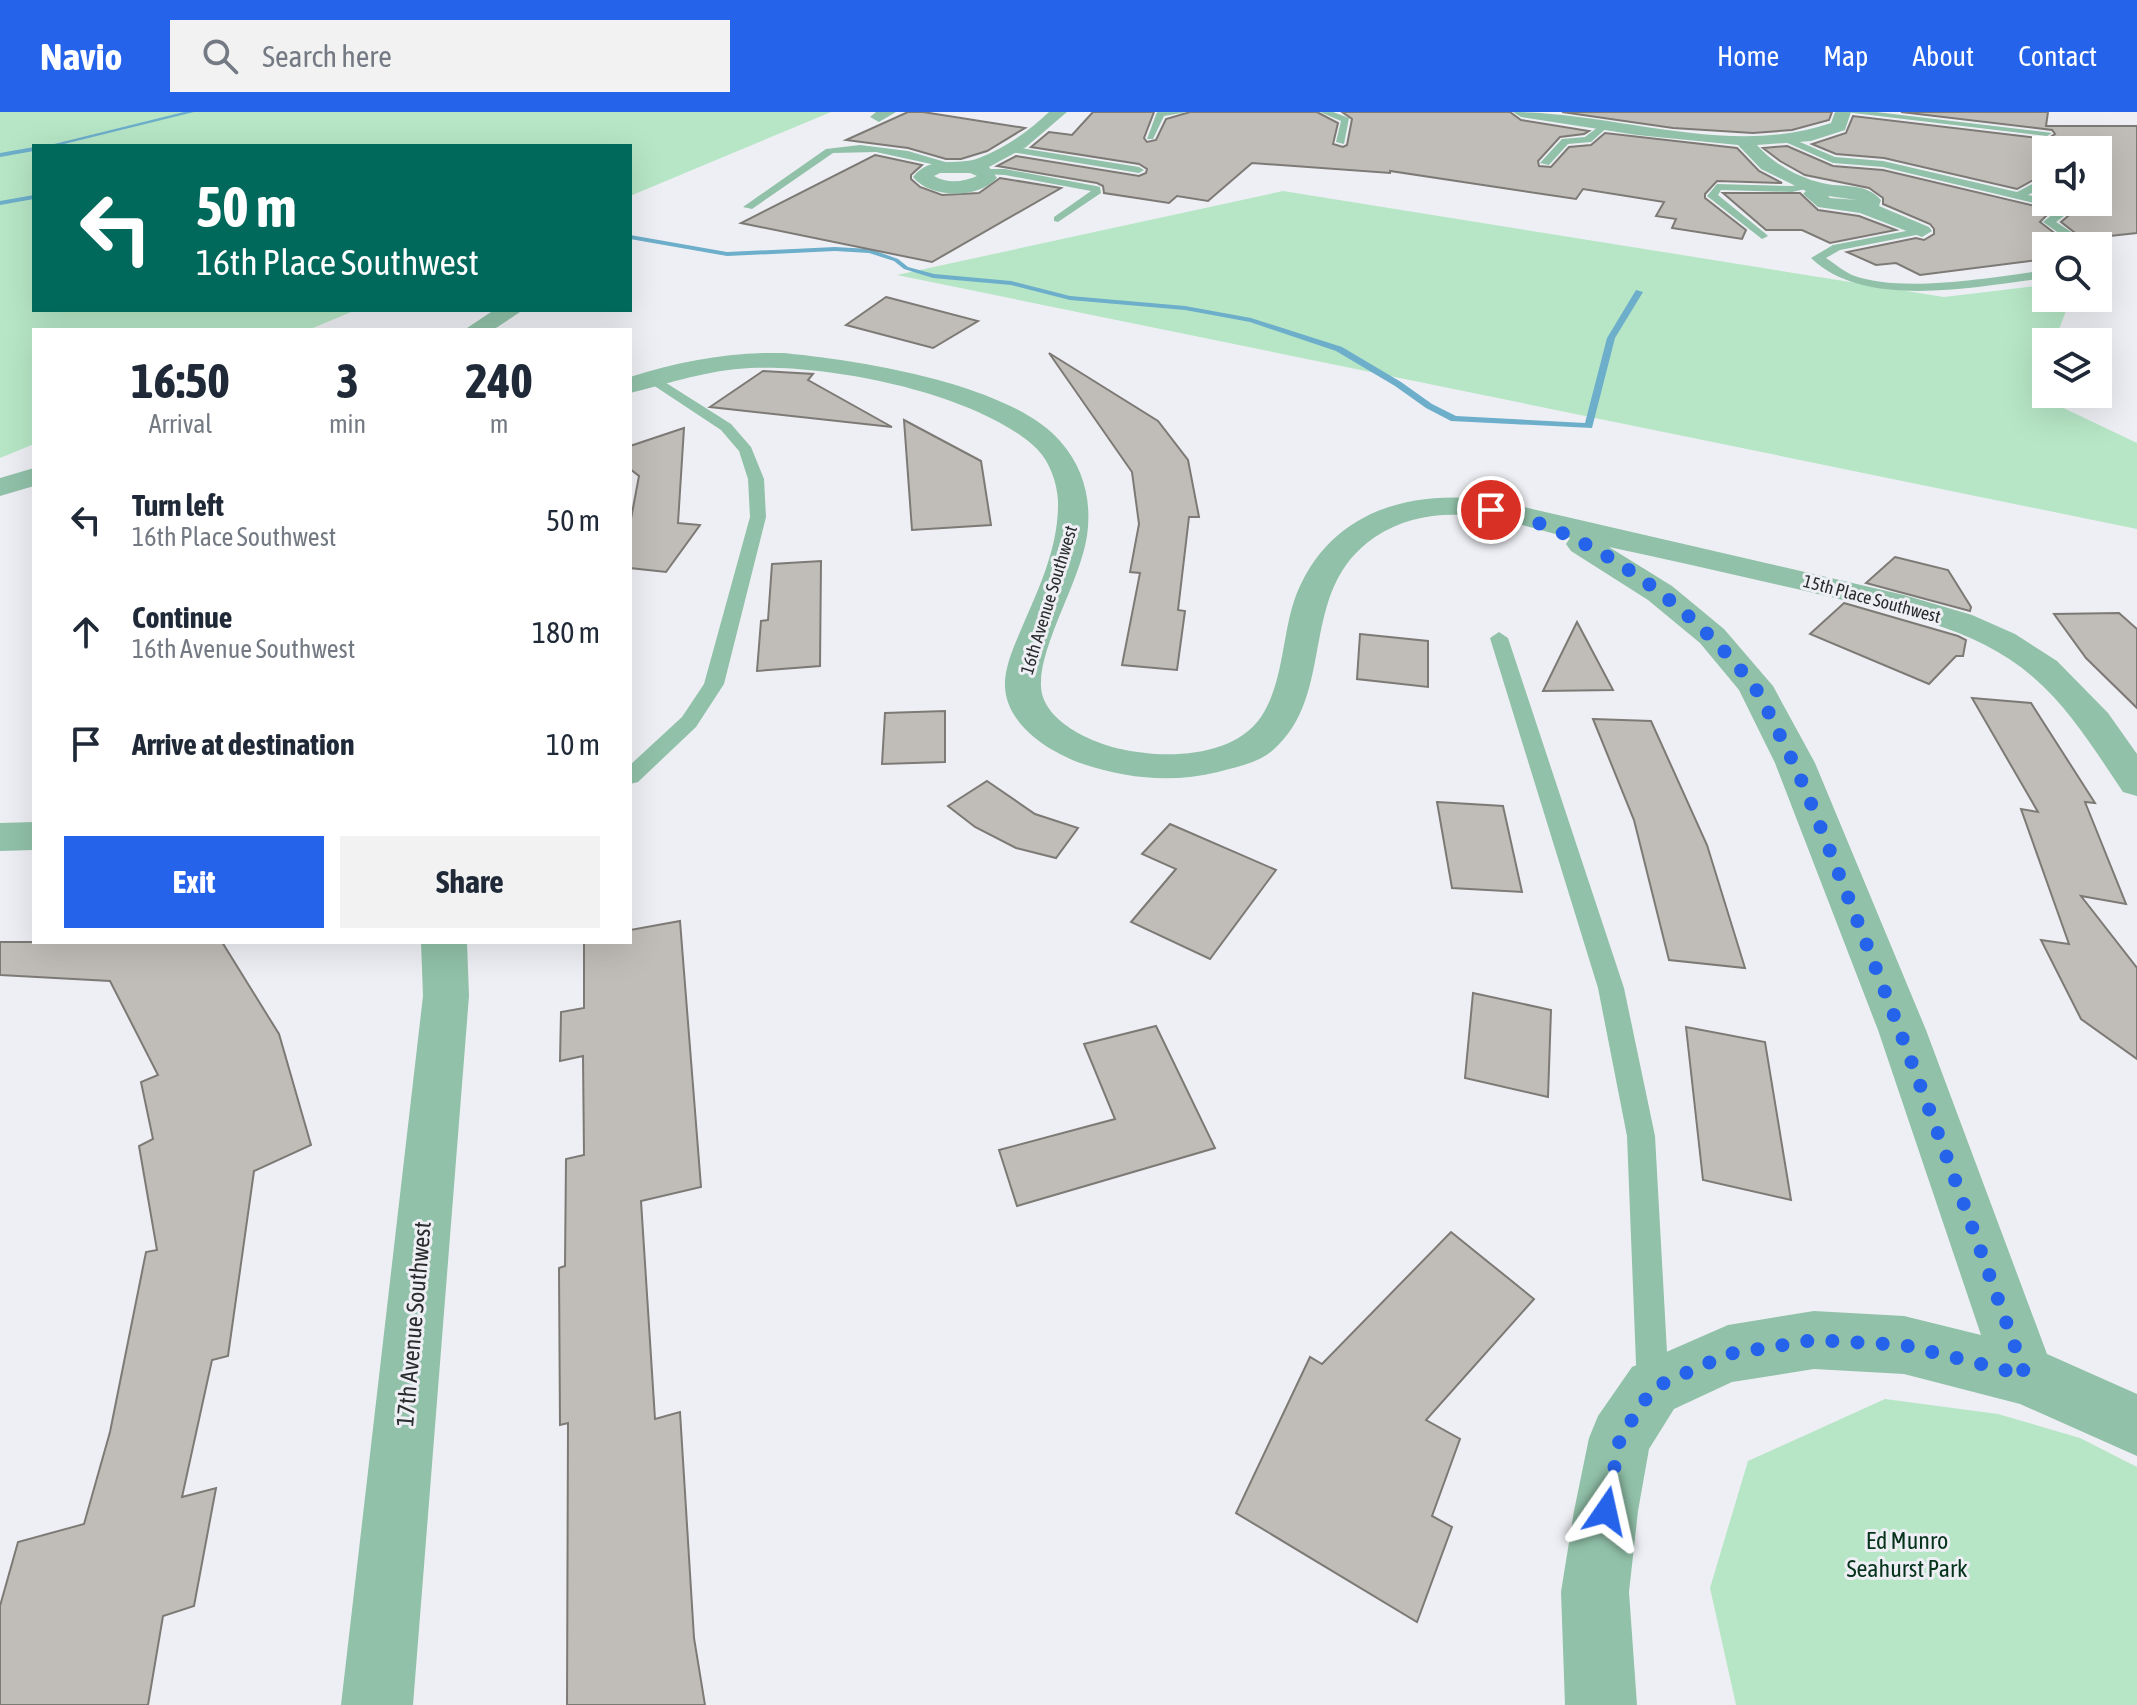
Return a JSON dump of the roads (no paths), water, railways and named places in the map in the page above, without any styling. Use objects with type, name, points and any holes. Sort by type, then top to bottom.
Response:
[{"type":"street","points":[[971,168],[1008,149],[1059,112]]},
{"type":"street","points":[[1521,112],[1745,141],[1830,132],[1839,126],[1843,112]]},
{"type":"street","points":[[1745,141],[1748,148],[1764,162],[1816,188],[1867,196],[1872,202],[1864,207],[1922,231]]},
{"type":"street","points":[[480,328],[508,312]]},
{"type":"street","name":"16th Avenue Southwest","points":[[641,382],[706,365],[752,360],[828,364],[880,374],[967,400],[1003,414],[1045,440],[1062,463],[1073,494],[1073,525],[1063,564],[1028,660],[1023,691],[1033,712],[1053,733],[1108,759],[1184,766],[1224,759],[1258,744],[1279,723],[1316,584],[1343,546],[1373,523],[1419,508],[1447,505],[1508,513],[1544,524]]},
{"type":"street","points":[[0,487],[32,478]]},
{"type":"street","points":[[1544,524],[1610,559],[1660,593],[1712,636],[1755,686],[1795,763],[1902,1030],[2025,1375]]},
{"type":"street","name":"15th Place Southwest","points":[[1544,524],[1690,554],[1901,604],[2004,641],[2044,666],[2082,703],[2137,783]]},
{"type":"street","points":[[0,837],[32,836]]},
{"type":"street","name":"17th Avenue Southwest","points":[[377,1705],[446,996],[444,944]]},
{"type":"street","points":[[1601,1705],[1595,1592],[1606,1511],[1620,1438],[1653,1388],[1728,1354],[1814,1340],[1904,1345],[2025,1375],[2137,1425]]},
{"type":"lane","points":[[1150,137],[1160,114],[1182,112]]},
{"type":"lane","points":[[1325,112],[1346,120],[1341,142]]},
{"type":"lane","points":[[1850,112],[2047,133]]},
{"type":"lane","points":[[1545,163],[1565,141],[1588,140],[1606,124]]},
{"type":"lane","points":[[1786,139],[1833,160],[1883,164],[2068,208],[2049,222],[2064,232]]},
{"type":"lane","points":[[748,207],[830,151],[863,148],[1096,189],[1096,193],[1058,219]]},
{"type":"lane","points":[[1008,149],[1139,170]]},
{"type":"lane","points":[[1762,236],[1712,196],[1717,187],[1816,188]]},
{"type":"lane","points":[[2019,196],[2032,189]]},
{"type":"lane","points":[[1922,231],[1837,247],[1817,258],[1849,278],[1909,286],[1936,287],[2032,276]]},
{"type":"lane","points":[[632,775],[689,722],[714,684],[758,517],[756,479],[746,450],[726,427],[641,382]]},
{"type":"lane","points":[[1499,638],[1611,988],[1641,1136],[1653,1388]]},
{"type":"waterway","points":[[57,144],[191,112]]},
{"type":"waterway","points":[[0,155],[32,149]]},
{"type":"waterway","points":[[0,203],[32,197]]},
{"type":"waterway","points":[[632,237],[727,254],[835,249],[870,251],[896,260],[906,268],[933,276],[1011,283],[1070,298],[1185,308],[1251,320],[1339,349],[1454,419],[1589,426],[1611,338],[1639,292]]},
{"type":"park label","name":"Ed Munro Seahurst Park","points":[[1907,1555]]}]
